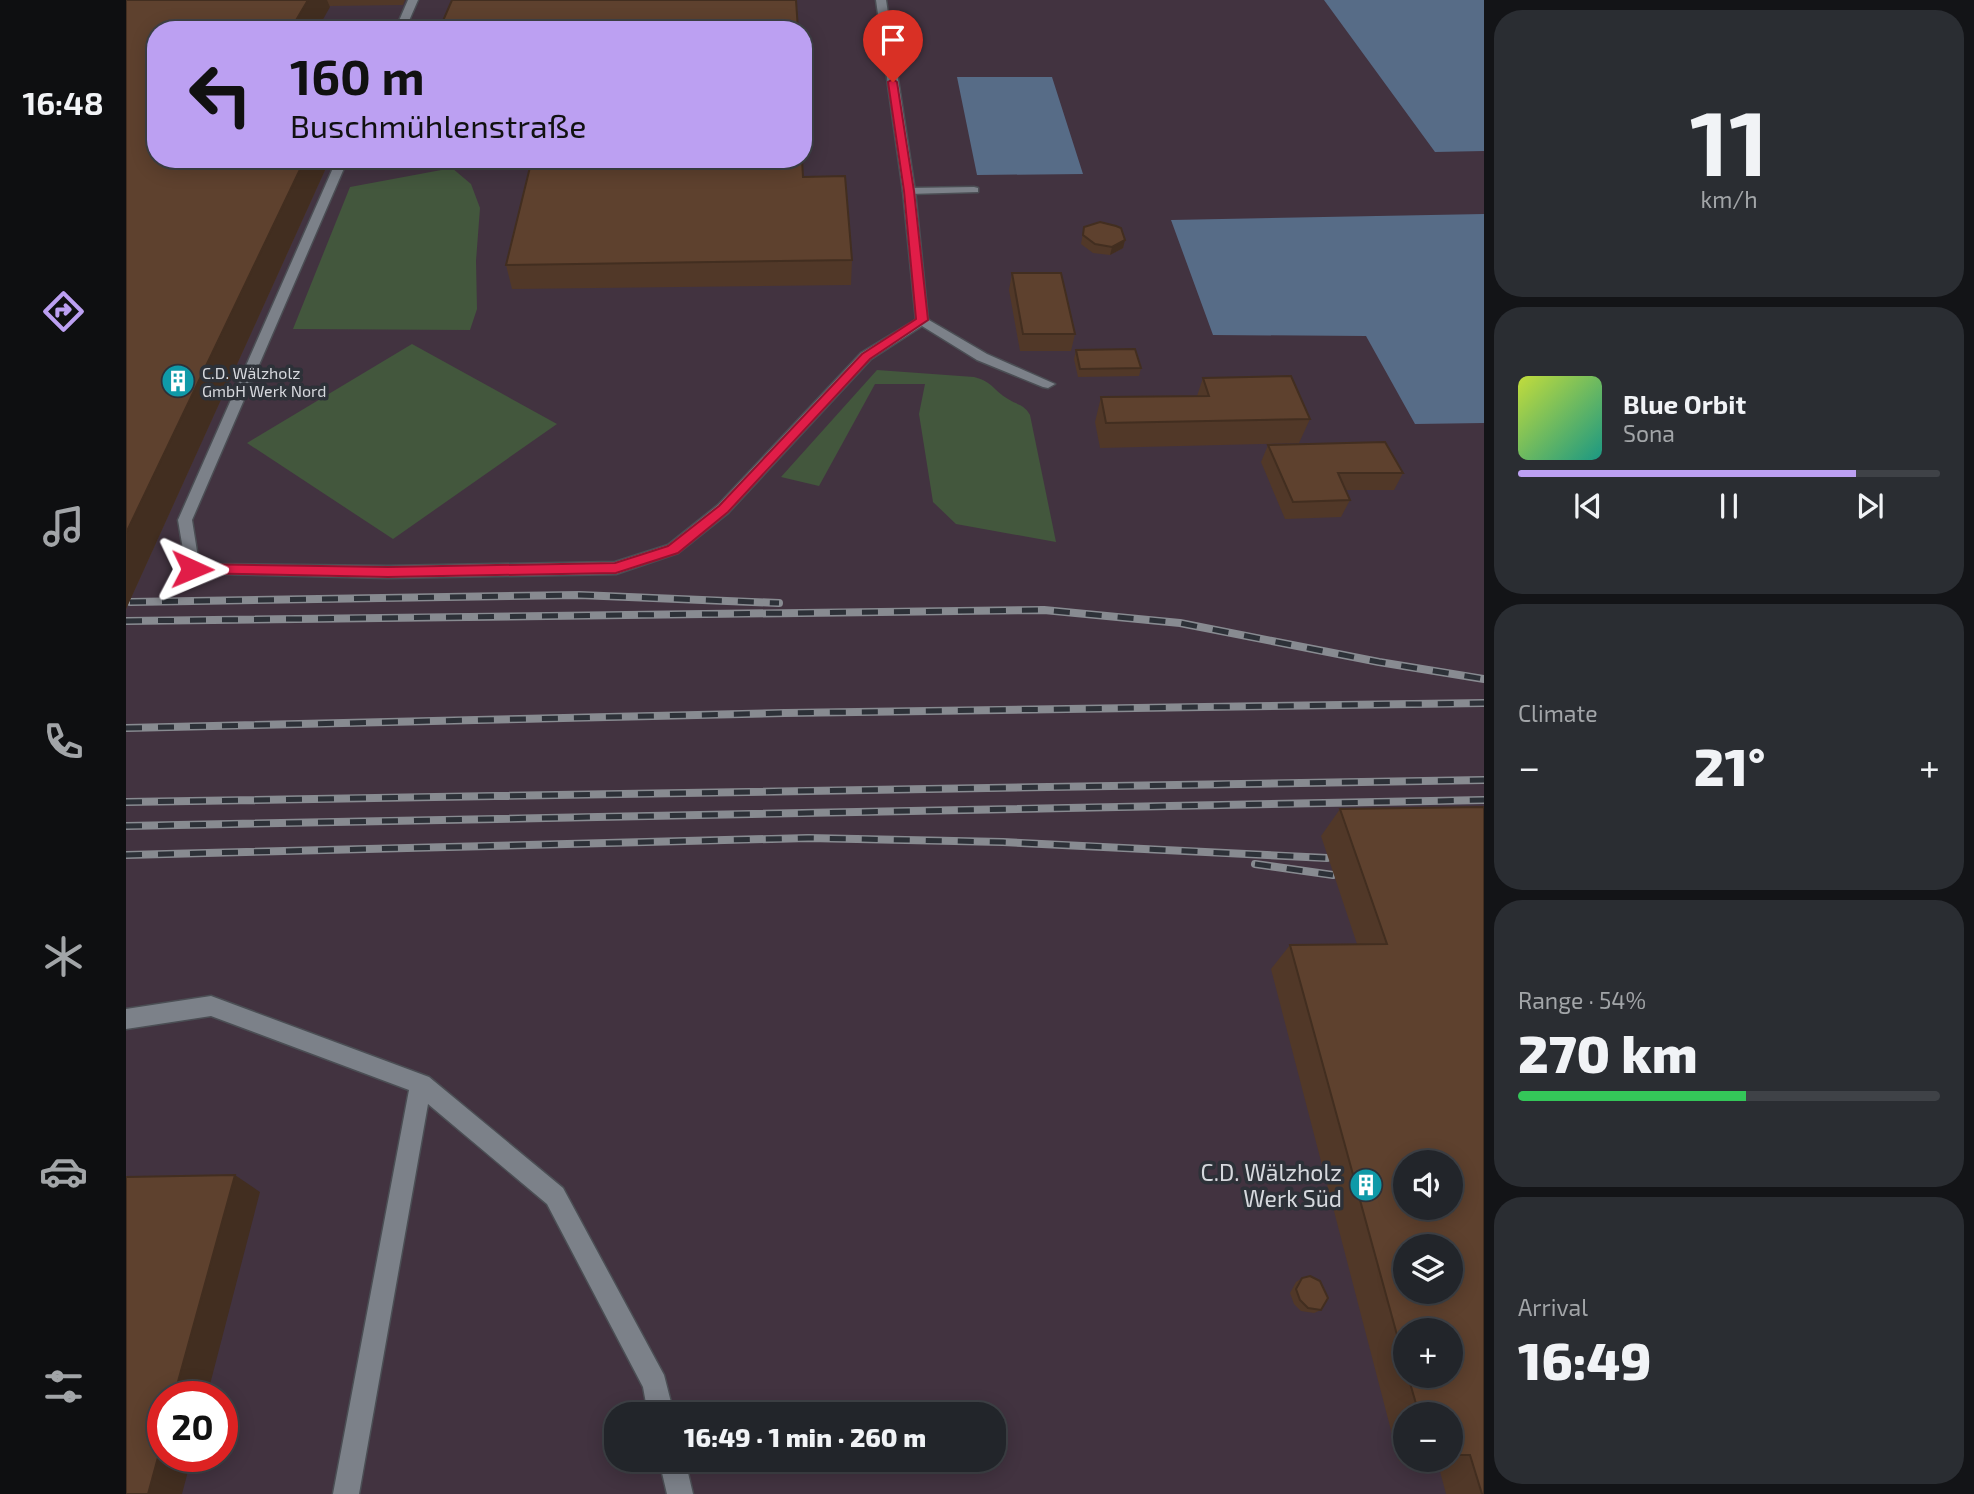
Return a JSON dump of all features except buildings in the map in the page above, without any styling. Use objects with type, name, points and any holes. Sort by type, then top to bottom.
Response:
[{"type":"street","points":[[404,21],[413,0]]},
{"type":"street","points":[[881,0],[909,191],[922,320]]},
{"type":"street","points":[[339,168],[186,520],[192,569],[388,572],[616,568],[673,549],[723,509],[866,356],[922,320]]},
{"type":"street","points":[[909,191],[974,190]]},
{"type":"street","points":[[922,320],[982,356],[1048,384]]},
{"type":"street","points":[[126,1019],[211,1006],[421,1084],[555,1196],[654,1384],[659,1402]]},
{"type":"street","points":[[346,1494],[421,1084]]},
{"type":"street","points":[[675,1472],[680,1494]]},
{"type":"shaded area","points":[[126,0],[1484,0],[1484,1494],[126,1494]]},
{"type":"green space","points":[[452,168],[471,184],[480,208],[476,261],[477,309],[470,330],[293,329],[350,187]]},
{"type":"green space","points":[[412,344],[557,424],[393,539],[247,443]]},
{"type":"green space","points":[[877,370],[974,377],[985,381],[1025,409],[1030,415],[1056,542],[956,524],[933,502],[919,414],[925,384],[875,384],[819,486],[781,477]]},
{"type":"water","points":[[1324,0],[1484,0],[1484,151],[1435,152]]},
{"type":"water","points":[[957,77],[1052,77],[1083,174],[977,175]]},
{"type":"water","points":[[1484,214],[1484,423],[1415,424],[1366,336],[1213,335],[1171,220]]},
{"type":"railway","points":[[130,602],[579,595],[779,603]]},
{"type":"railway","points":[[126,621],[1044,610],[1180,623],[1379,662],[1484,679]]},
{"type":"railway","points":[[126,728],[785,713],[1484,703]]},
{"type":"railway","points":[[126,802],[1484,780]]},
{"type":"railway","points":[[126,826],[1484,800]]},
{"type":"railway","points":[[126,855],[808,838],[1003,842],[1327,858]]},
{"type":"railway","points":[[1255,864],[1333,875]]},
{"type":"place","name":"C.D. Wälzholz GmbH Werk Nord","points":[[178,381]]},
{"type":"place","name":"C.D. Wälzholz Werk Süd","points":[[1366,1185]]},
{"type":"route","points":[[192,569],[388,572],[616,568],[673,549],[723,509],[866,356],[922,320],[909,191],[893,82]]}]
